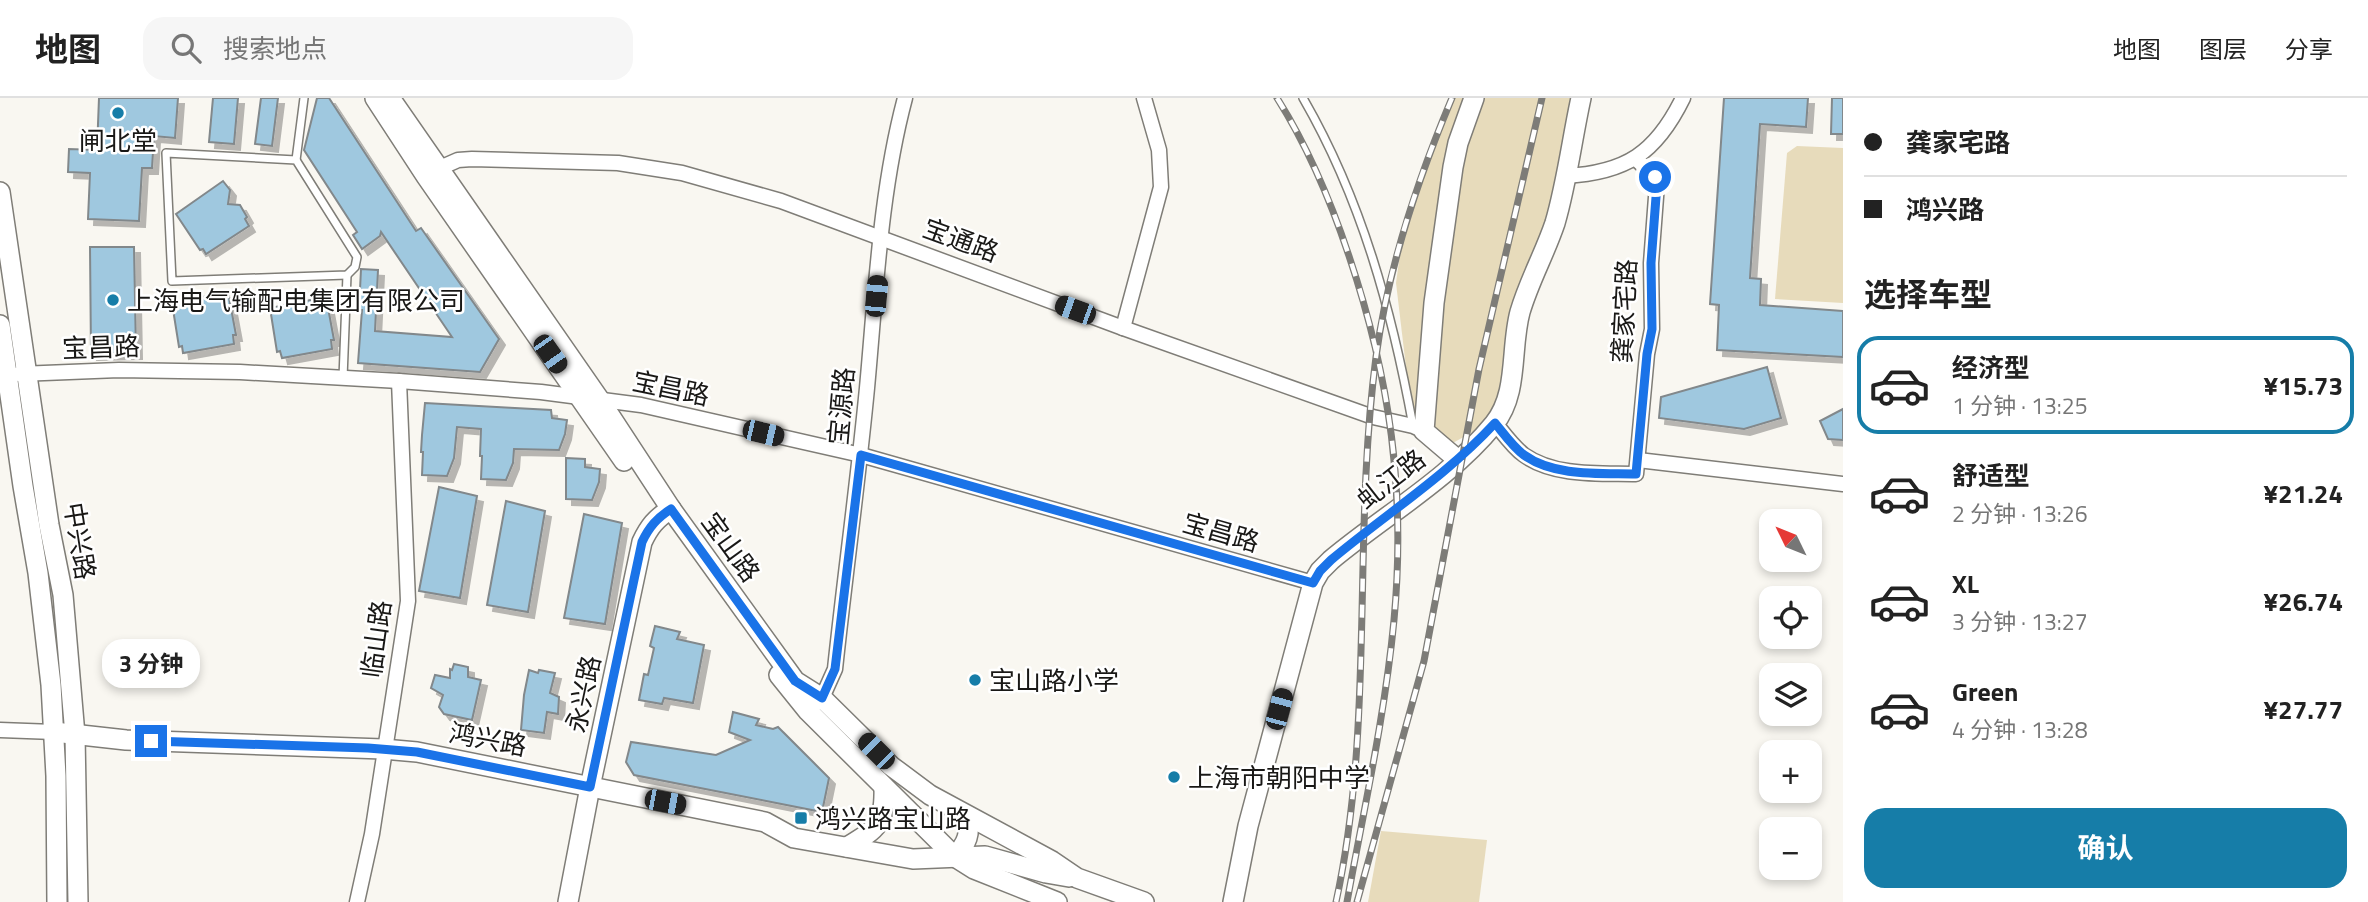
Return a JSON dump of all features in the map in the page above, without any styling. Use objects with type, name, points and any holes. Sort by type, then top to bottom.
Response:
[{"type":"main road","name":"宝山路","points":[[375,98],[432,172],[666,512],[795,681],[884,787],[955,857],[974,869],[1057,902]]},
{"type":"main road","name":"宝山路","points":[[390,98],[432,172]]},
{"type":"main road","name":"虬江路","points":[[1419,428],[1453,167],[1458,143],[1474,98]]},
{"type":"main road","name":"虬江路","points":[[1233,902],[1248,826],[1313,583],[1331,560],[1458,460],[1495,423],[1502,412],[1510,389],[1521,311],[1552,232],[1581,98]]},
{"type":"main road","name":"中兴路","points":[[0,192],[49,525],[63,595],[75,734],[78,902]]},
{"type":"main road","name":"中兴路","points":[[0,325],[3,376],[43,605],[54,732],[57,902]]},
{"type":"main road","name":"宝通路","points":[[1419,428],[1458,460]]},
{"type":"main road","name":"永兴路","points":[[568,902],[642,542],[649,528],[666,512]]},
{"type":"main road","name":"宝山路","points":[[815,704],[930,795],[1077,878],[1144,902]]},
{"type":"main road","name":"鸿兴路","points":[[54,732],[126,740],[417,752],[765,822],[794,838],[913,859],[985,856],[1046,873],[1077,878]]},
{"type":"main road","points":[[847,847],[878,824],[884,809],[884,787]]},
{"type":"main road","points":[[955,857],[967,844],[970,830],[967,816]]},
{"type":"street","name":"宝源路","points":[[815,704],[835,669],[861,455],[881,238],[892,153],[905,98]]},
{"type":"street","points":[[1123,328],[1161,187],[1158,150],[1144,98]]},
{"type":"street","points":[[1565,176],[1604,172],[1636,159],[1663,131],[1683,98]]},
{"type":"street","name":"宝通路","points":[[432,172],[458,160],[472,159],[593,161],[642,165],[693,176],[755,193],[1373,417],[1419,428]]},
{"type":"street","name":"龚家宅路","points":[[1636,159],[1655,177],[1657,184],[1651,263],[1652,329],[1647,354],[1637,467]]},
{"type":"street","name":"宝昌路","points":[[3,376],[162,370],[342,378],[590,398],[641,405],[861,455],[1313,583]]},
{"type":"street","name":"临山路","points":[[357,902],[372,834],[383,749],[408,601],[399,381]]},
{"type":"street","points":[[1495,423],[1522,454],[1539,464],[1564,470],[1637,467],[1843,484]]},
{"type":"street","name":"鸿兴路","points":[[0,730],[54,732]]},
{"type":"lane","points":[[296,160],[166,153],[172,281],[346,275],[355,267],[357,257],[296,160],[304,98]]},
{"type":"lane","points":[[1303,98],[1334,156],[1365,235],[1419,428]]},
{"type":"lane","points":[[342,378],[346,275]]},
{"type":"shaded area","points":[[1452,98],[1574,98],[1549,224],[1504,395],[1487,424],[1451,444],[1413,426],[1396,283],[1404,225]]},
{"type":"shaded area","points":[[1797,146],[1843,148],[1843,303],[1775,299],[1787,153]]},
{"type":"shaded area","points":[[1381,831],[1487,840],[1479,902],[1368,902]]},
{"type":"building","points":[[99,98],[178,98],[175,138],[154,136],[152,168],[142,168],[139,221],[88,219],[90,173],[68,172],[69,149],[97,150]]},
{"type":"building","points":[[213,98],[238,98],[234,144],[209,142]]},
{"type":"building","points":[[261,98],[278,98],[272,146],[255,144]]},
{"type":"building","points":[[317,98],[329,98],[416,231],[421,228],[499,339],[480,372],[358,363],[362,310],[359,310],[361,269],[378,270],[375,331],[452,337],[381,232],[380,236],[362,249],[353,235],[357,232],[304,150]]},
{"type":"building","points":[[1724,98],[1808,98],[1806,127],[1760,124],[1750,278],[1761,279],[1760,305],[1843,311],[1843,357],[1717,350],[1719,305],[1710,304]]},
{"type":"building","points":[[1832,98],[1843,98],[1843,134],[1831,134]]},
{"type":"building","points":[[223,181],[230,190],[228,204],[240,205],[249,226],[206,254],[203,249],[200,250],[176,214]]},
{"type":"building","name":"上海电气输配电集团有限公司","points":[[90,247],[134,247],[136,353],[91,354]]},
{"type":"building","points":[[228,292],[236,335],[233,335],[234,344],[183,353],[182,346],[179,347],[172,303]]},
{"type":"building","points":[[326,297],[334,340],[331,340],[332,349],[282,358],[280,351],[277,352],[270,308]]},
{"type":"building","points":[[1767,367],[1781,418],[1744,429],[1659,418],[1661,397]]},
{"type":"building","points":[[425,403],[551,410],[552,418],[567,420],[565,434],[559,450],[514,449],[513,463],[506,480],[481,479],[481,429],[457,427],[454,458],[447,476],[422,475]]},
{"type":"building","points":[[1843,409],[1843,440],[1828,439],[1820,421]]},
{"type":"building","points":[[566,458],[585,459],[585,467],[600,469],[599,482],[592,500],[566,499]]},
{"type":"building","points":[[439,487],[477,496],[460,598],[419,591]]},
{"type":"building","points":[[506,501],[545,511],[528,612],[487,605]]},
{"type":"building","points":[[584,514],[622,523],[605,624],[564,618]]},
{"type":"building","points":[[655,626],[680,632],[677,639],[704,645],[693,703],[664,698],[662,704],[639,700],[644,674],[648,675],[654,648],[650,646]]},
{"type":"building","points":[[454,664],[468,667],[468,677],[481,680],[472,720],[444,714],[439,707],[443,695],[431,688],[435,675],[450,678],[450,669],[452,670]]},
{"type":"building","points":[[529,670],[555,673],[550,693],[559,697],[558,714],[547,712],[544,733],[521,730]]},
{"type":"building","points":[[733,712],[759,719],[756,725],[773,729],[778,727],[829,778],[822,812],[634,775],[626,762],[631,742],[716,755],[750,740],[729,732]]},
{"type":"railway","points":[[1277,98],[1309,155],[1326,195],[1363,301],[1384,391],[1396,481],[1397,573],[1390,656],[1347,902]]},
{"type":"railway","points":[[1336,902],[1348,835],[1355,767],[1365,493],[1376,357],[1388,290],[1405,225],[1452,98]]},
{"type":"railway","points":[[1357,902],[1424,661],[1479,369],[1542,98]]},
{"type":"place","name":"闸北堂","points":[[118,113]]},
{"type":"place","name":"上海电气输配电集团有限公司","points":[[113,300]]},
{"type":"place","name":"宝山路小学","points":[[975,680]]},
{"type":"place","name":"上海市朝阳中学","points":[[1174,777]]},
{"type":"place","name":"鸿兴路宝山路","points":[[801,818]]},
{"type":"route","points":[[151,741],[417,752],[590,787],[642,542],[656,519],[671,509],[795,681],[822,698],[835,669],[861,455],[1313,583],[1320,571],[1349,544],[1416,495],[1458,460],[1495,423],[1522,454],[1539,464],[1564,470],[1636,474],[1647,354],[1652,329],[1650,289],[1657,184],[1655,177]]}]
